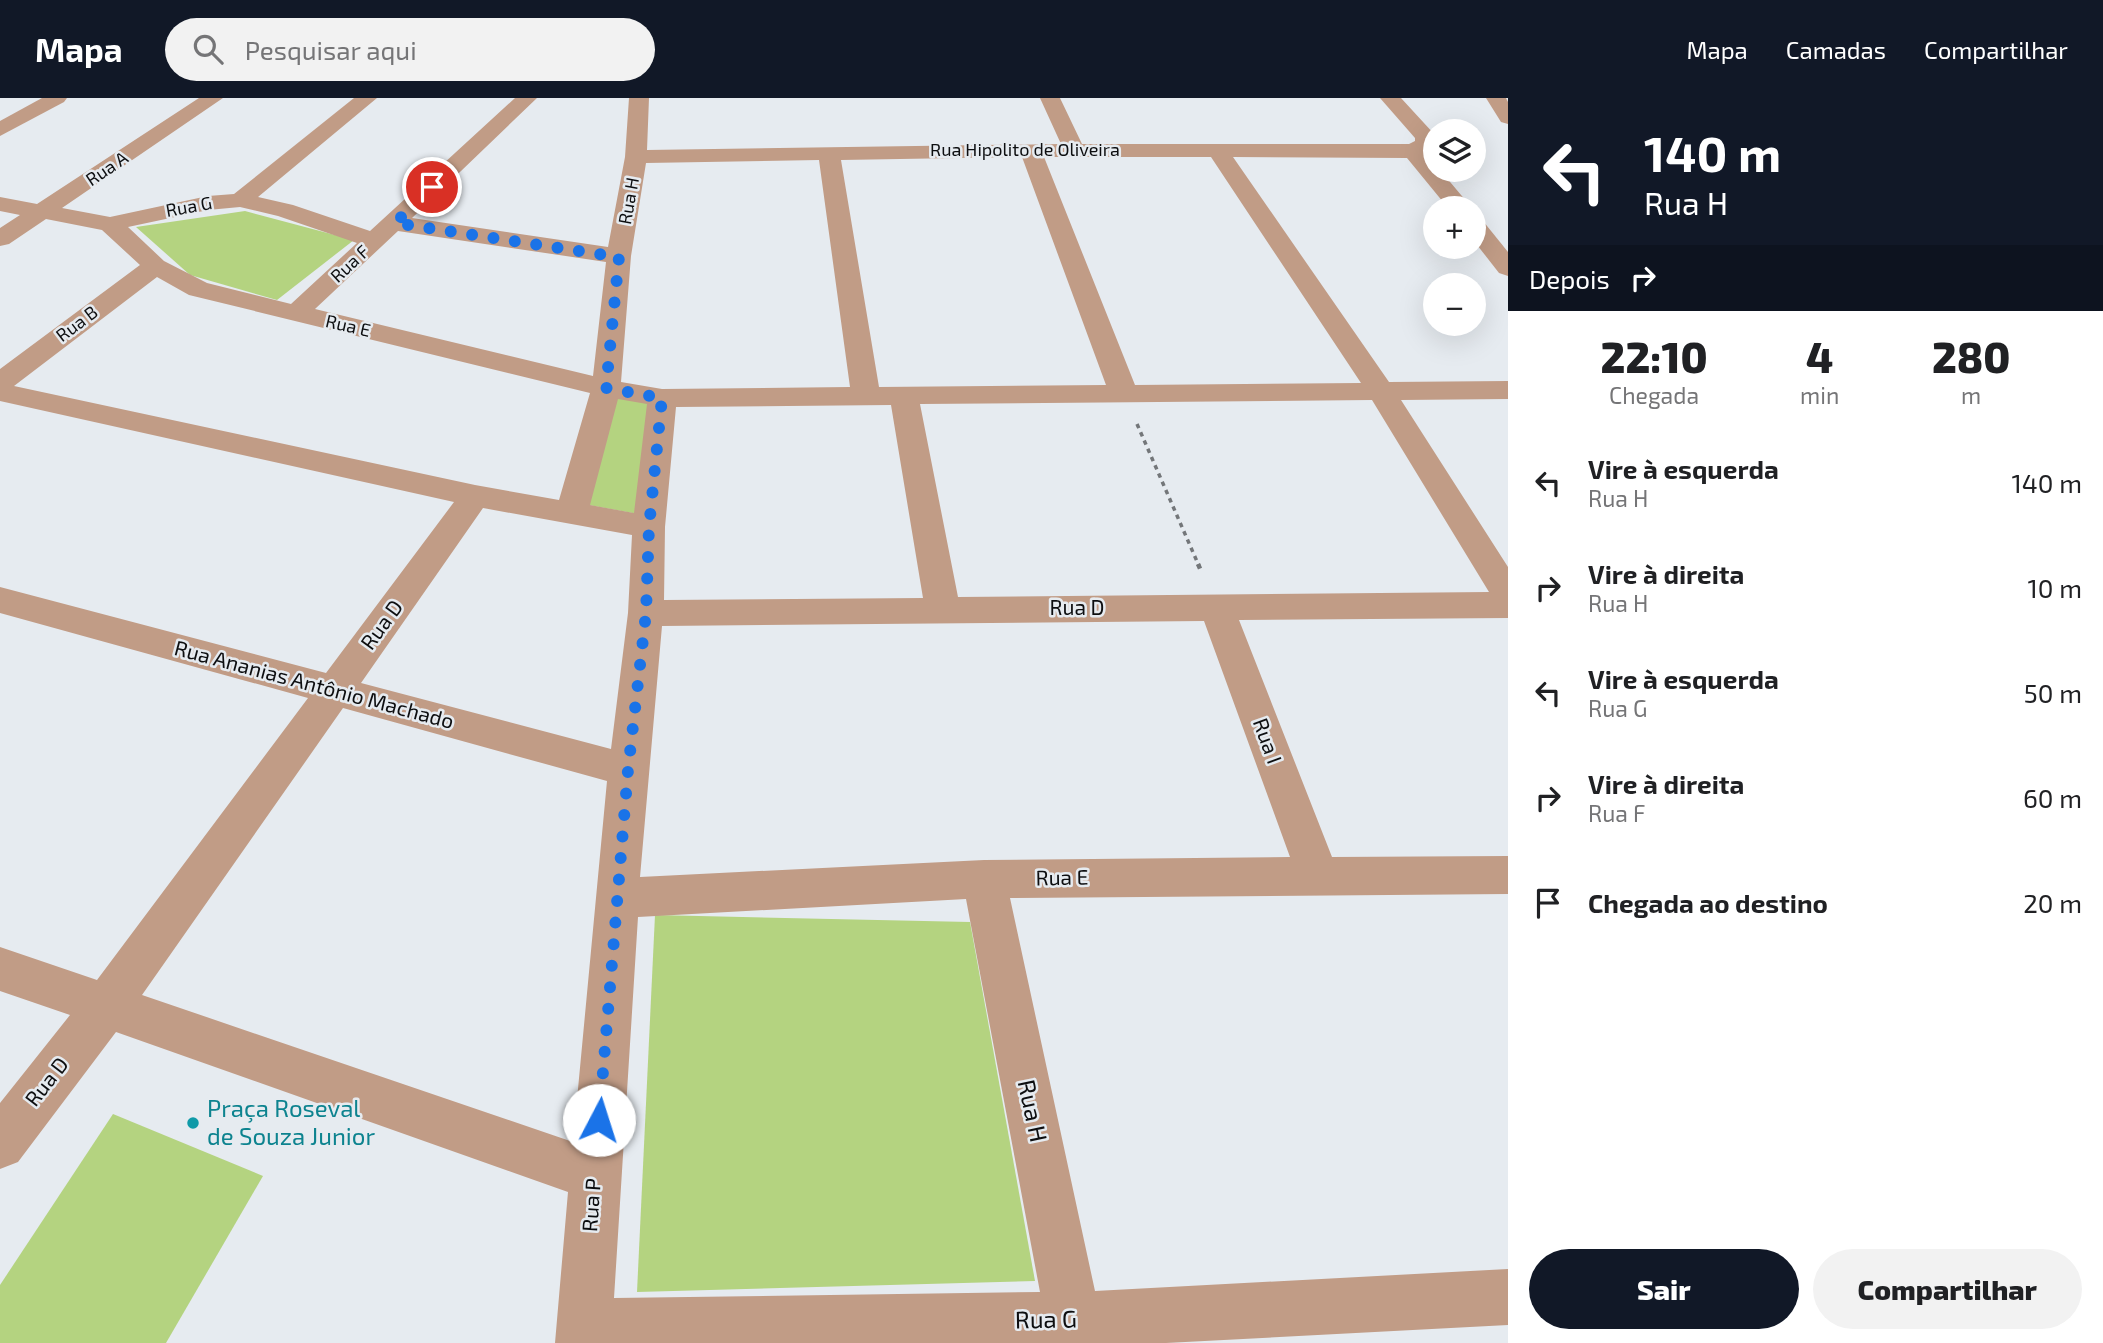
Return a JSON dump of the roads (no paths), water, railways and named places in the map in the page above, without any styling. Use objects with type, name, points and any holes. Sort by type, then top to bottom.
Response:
[{"type":"street","points":[[0,130],[57,98]]},
{"type":"street","name":"Rua A","points":[[0,239],[213,98]]},
{"type":"street","points":[[240,200],[367,98]]},
{"type":"street","name":"Rua F","points":[[295,314],[527,98]]},
{"type":"street","name":"Rua H","points":[[570,514],[606,388],[619,257],[636,157],[639,98]]},
{"type":"street","points":[[1050,98],[1074,149]]},
{"type":"street","points":[[1390,98],[1427,140],[1425,145],[1413,151],[1450,196]]},
{"type":"street","points":[[1490,98],[1508,99]]},
{"type":"street","points":[[1496,99],[1508,118]]},
{"type":"street","name":"Rua Hipolito de Oliveira","points":[[636,157],[1074,149],[1413,151]]},
{"type":"street","points":[[1030,150],[1124,394]]},
{"type":"street","points":[[1217,150],[1380,390],[1508,595]]},
{"type":"street","points":[[829,152],[866,397]]},
{"type":"street","name":"Rua G","points":[[0,204],[110,224],[208,203],[240,200],[285,210],[374,241]]},
{"type":"street","points":[[395,223],[619,257]]},
{"type":"street","name":"Rua E","points":[[110,224],[155,266],[198,289],[606,388]]},
{"type":"street","points":[[1486,241],[1508,268]]},
{"type":"street","name":"Rua B","points":[[0,383],[155,266]]},
{"type":"street","points":[[606,388],[662,398],[1508,390]]},
{"type":"street","points":[[0,392],[475,496],[649,527]]},
{"type":"street","points":[[904,396],[942,608]]},
{"type":"street","name":"Rua P","points":[[583,1334],[617,898],[646,613],[649,527],[662,398]]},
{"type":"street","name":"Rua D","points":[[0,1144],[105,1007],[475,496]]},
{"type":"street","name":"Rua Ananias Antônio Machado","points":[[0,600],[628,770]]},
{"type":"street","name":"Rua D","points":[[646,613],[1508,604]]},
{"type":"street","name":"Rua I","points":[[1217,608],[1317,874]]},
{"type":"street","name":"Rua E","points":[[617,898],[984,879],[1317,874],[1508,875]]},
{"type":"street","name":"Rua H","points":[[984,879],[1076,1331]]},
{"type":"street","points":[[0,969],[594,1175]]},
{"type":"street","name":"Rua G","points":[[583,1334],[1076,1331],[1508,1297]]},
{"type":"place","name":"Praça Roseval de Souza Junior","points":[[193,1123]]}]
